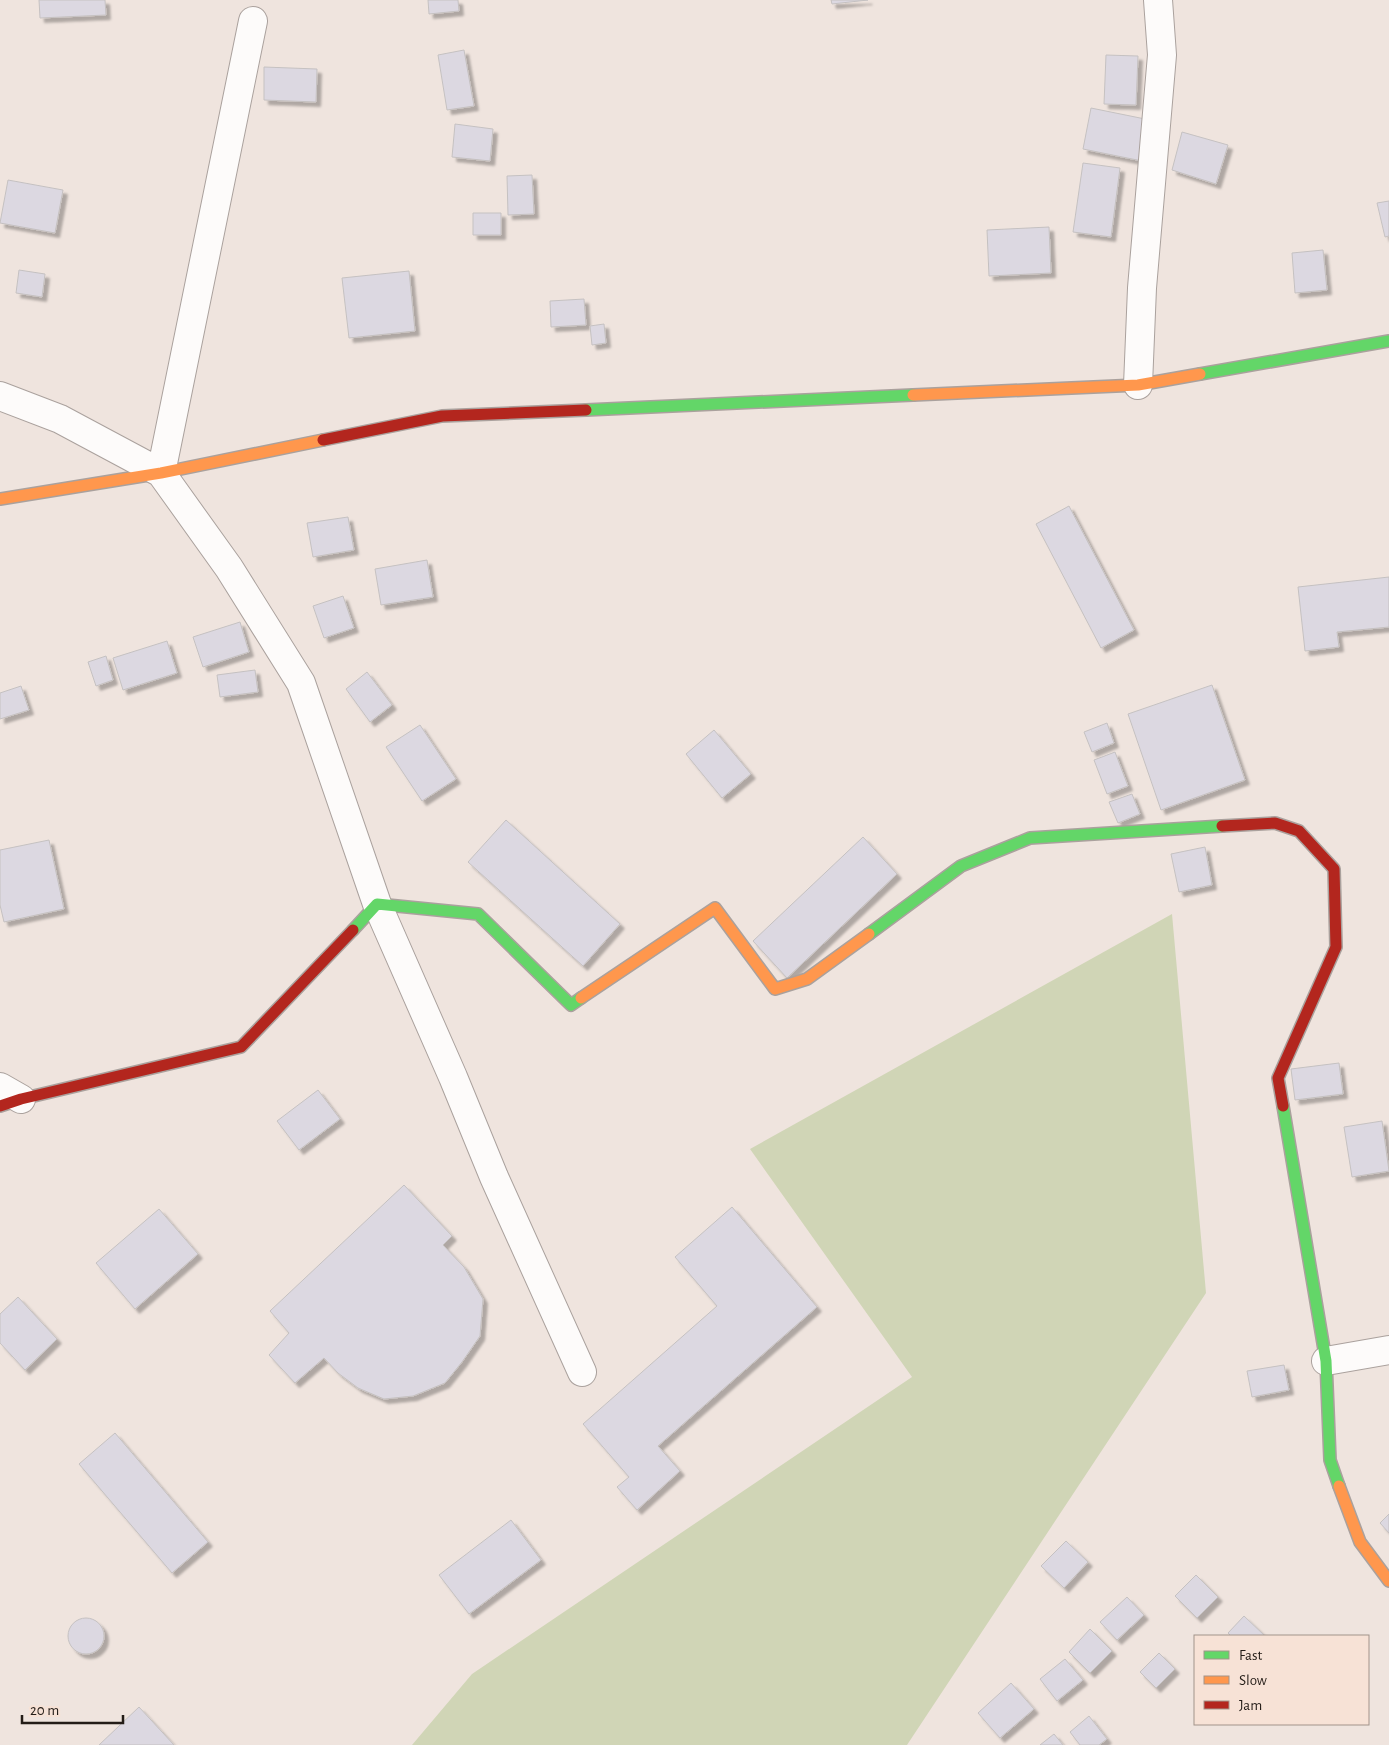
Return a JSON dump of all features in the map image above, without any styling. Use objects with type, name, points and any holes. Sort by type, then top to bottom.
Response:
[{"type":"street","points":[[1138,385],[1142,288],[1162,55],[1158,0]]},
{"type":"street","points":[[161,473],[253,21]]},
{"type":"street","points":[[0,499],[161,473],[442,416],[1138,385],[1389,341]]},
{"type":"street","points":[[0,396],[60,419],[161,473],[229,568],[301,683],[377,904],[453,1077],[494,1177],[582,1372]]},
{"type":"street","points":[[377,904],[478,914],[571,1005],[715,908],[775,989],[807,979],[961,866],[1030,838],[1275,823],[1299,832],[1334,869],[1336,947],[1278,1078],[1326,1361],[1330,1460],[1360,1542],[1389,1581]]},
{"type":"street","points":[[7,1098],[241,1047],[377,904]]},
{"type":"street","points":[[1326,1361],[1389,1350]]},
{"type":"green space","points":[[1172,914],[1206,1293],[907,1745],[412,1745],[472,1674],[912,1377],[750,1149]]},
{"type":"building","points":[[39,0],[105,0],[106,15],[40,18]]},
{"type":"building","points":[[428,0],[458,0],[459,11],[429,14]]},
{"type":"building","points":[[831,0],[868,0],[832,4]]},
{"type":"building","points":[[464,50],[474,106],[447,110],[438,55]]},
{"type":"building","points":[[1106,55],[1138,56],[1136,105],[1104,104]]},
{"type":"building","points":[[264,67],[317,69],[316,102],[264,100]]},
{"type":"building","points":[[1091,108],[1150,120],[1142,161],[1083,149]]},
{"type":"building","points":[[455,124],[493,129],[490,161],[452,157]]},
{"type":"building","points":[[1182,132],[1228,145],[1216,184],[1172,170]]},
{"type":"building","points":[[1083,163],[1120,168],[1111,237],[1073,232]]},
{"type":"building","points":[[532,175],[534,214],[508,215],[507,176]]},
{"type":"building","points":[[8,180],[63,190],[55,233],[0,223]]},
{"type":"building","points":[[1389,201],[1389,236],[1385,237],[1377,203]]},
{"type":"building","points":[[473,213],[501,213],[501,235],[473,235]]},
{"type":"building","points":[[1049,227],[1051,273],[989,276],[987,230]]},
{"type":"building","points":[[1323,250],[1327,290],[1295,293],[1292,253]]},
{"type":"building","points":[[19,270],[45,274],[42,297],[16,293]]},
{"type":"building","points":[[409,271],[415,331],[349,338],[342,278]]},
{"type":"building","points":[[584,299],[586,325],[551,327],[550,301]]},
{"type":"building","points":[[604,324],[606,343],[592,345],[590,326]]},
{"type":"building","points":[[1069,506],[1134,630],[1101,648],[1036,524]]},
{"type":"building","points":[[348,517],[354,550],[313,557],[307,523]]},
{"type":"building","points":[[427,560],[433,597],[381,605],[375,569]]},
{"type":"building","points":[[1389,577],[1389,627],[1337,632],[1339,647],[1305,651],[1298,587]]},
{"type":"building","points":[[343,596],[354,628],[324,638],[313,606]]},
{"type":"building","points":[[240,622],[249,652],[203,667],[193,637]]},
{"type":"building","points":[[167,641],[177,673],[123,690],[113,658]]},
{"type":"building","points":[[106,656],[113,680],[96,686],[88,662]]},
{"type":"building","points":[[255,670],[258,692],[220,697],[217,675]]},
{"type":"building","points":[[367,672],[392,705],[370,722],[346,689]]},
{"type":"building","points":[[1212,685],[1245,780],[1161,810],[1128,714]]},
{"type":"building","points":[[21,686],[29,710],[0,719],[0,693]]},
{"type":"building","points":[[1107,723],[1114,743],[1092,752],[1084,732]]},
{"type":"building","points":[[420,725],[456,779],[422,801],[386,747]]},
{"type":"building","points":[[714,730],[751,774],[722,798],[686,754]]},
{"type":"building","points":[[1115,752],[1128,786],[1107,794],[1094,760]]},
{"type":"building","points":[[1132,794],[1140,814],[1118,823],[1109,802]]},
{"type":"building","points":[[506,820],[620,924],[583,966],[468,862]]},
{"type":"building","points":[[863,837],[897,874],[787,978],[753,941]]},
{"type":"building","points":[[49,840],[64,909],[4,922],[0,905],[0,850]]},
{"type":"building","points":[[1205,847],[1212,885],[1179,892],[1171,854]]},
{"type":"building","points":[[1339,1063],[1343,1094],[1295,1100],[1291,1069]]},
{"type":"building","points":[[318,1090],[340,1119],[299,1150],[277,1121]]},
{"type":"building","points":[[1382,1121],[1389,1171],[1352,1177],[1344,1127]]},
{"type":"building","points":[[404,1185],[452,1236],[443,1245],[464,1267],[483,1299],[480,1336],[445,1383],[413,1396],[384,1399],[358,1388],[338,1373],[324,1358],[295,1383],[269,1355],[289,1333],[270,1311]]},
{"type":"building","points":[[732,1207],[817,1307],[658,1446],[680,1471],[637,1510],[617,1487],[629,1477],[583,1424],[717,1306],[675,1257]]},
{"type":"building","points":[[159,1209],[198,1254],[135,1309],[96,1263]]},
{"type":"building","points":[[18,1297],[57,1339],[25,1370],[0,1343],[0,1314]]},
{"type":"building","points":[[1284,1365],[1289,1390],[1252,1397],[1247,1371]]},
{"type":"building","points":[[115,1433],[208,1542],[172,1573],[79,1464]]},
{"type":"building","points":[[1389,1514],[1389,1533],[1380,1523]]},
{"type":"building","points":[[511,1520],[541,1560],[469,1614],[439,1575]]},
{"type":"building","points":[[1066,1541],[1088,1562],[1064,1588],[1041,1566]]},
{"type":"building","points":[[1196,1575],[1218,1597],[1197,1618],[1175,1596]]},
{"type":"building","points":[[1127,1597],[1144,1615],[1117,1640],[1100,1622]]},
{"type":"building","points":[[1244,1616],[1264,1635],[1230,1635],[1228,1633]]},
{"type":"building","points":[[86,1618],[93,1619],[99,1623],[103,1629],[103,1643],[99,1649],[93,1653],[86,1654],[79,1653],[73,1649],[69,1643],[68,1636],[69,1629],[73,1623],[79,1619]]},
{"type":"building","points":[[1090,1629],[1112,1651],[1090,1673],[1069,1652]]},
{"type":"building","points":[[1159,1653],[1175,1669],[1156,1688],[1140,1672]]},
{"type":"building","points":[[1065,1659],[1083,1680],[1057,1701],[1040,1679]]},
{"type":"building","points":[[1011,1683],[1034,1709],[1000,1738],[978,1713]]},
{"type":"building","points":[[139,1707],[174,1745],[99,1745]]},
{"type":"building","points":[[1089,1716],[1107,1739],[1099,1745],[1080,1745],[1070,1732]]},
{"type":"building","points":[[1054,1734],[1063,1745],[1040,1745]]},
{"type":"traffic: fast","points":[[1200,374],[1389,341]]},
{"type":"traffic: fast","points":[[586,410],[913,395]]},
{"type":"traffic: fast","points":[[869,934],[961,866],[1030,838],[1222,826]]},
{"type":"traffic: fast","points":[[353,930],[377,904],[478,914],[571,1005],[581,998]]},
{"type":"traffic: fast","points":[[1283,1106],[1326,1361],[1330,1460],[1339,1486]]},
{"type":"traffic: slow","points":[[913,395],[1138,385],[1200,374]]},
{"type":"traffic: slow","points":[[0,499],[161,473],[323,440]]},
{"type":"traffic: slow","points":[[581,998],[715,908],[775,989],[807,979],[869,934]]},
{"type":"traffic: slow","points":[[1339,1486],[1360,1542],[1389,1581]]},
{"type":"traffic: jam","points":[[323,440],[442,416],[586,410]]},
{"type":"traffic: jam","points":[[1222,826],[1275,823],[1299,831],[1334,869],[1336,947],[1278,1078],[1283,1106]]},
{"type":"traffic: jam","points":[[0,1106],[21,1099],[241,1047],[353,930]]}]
